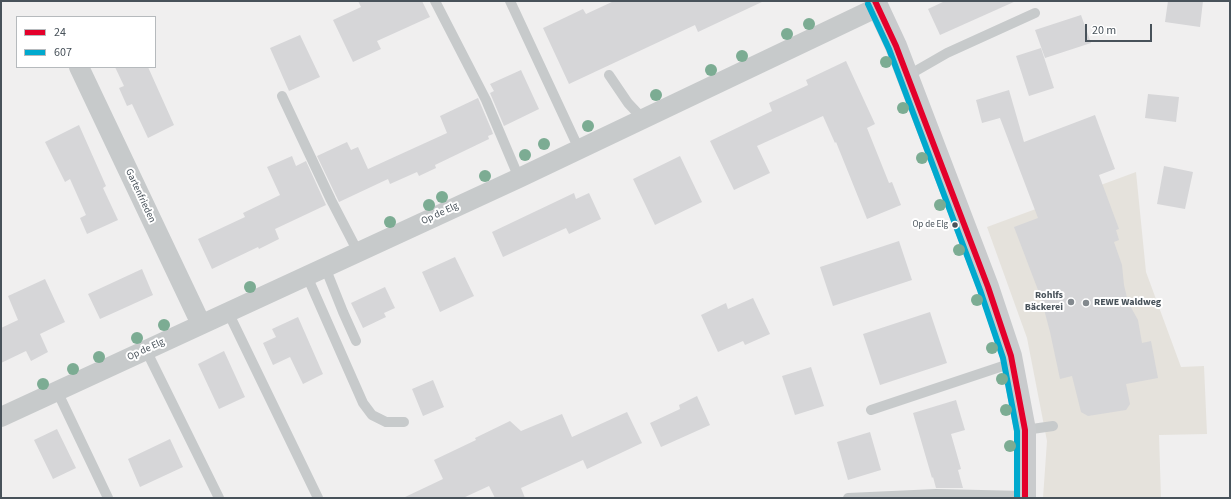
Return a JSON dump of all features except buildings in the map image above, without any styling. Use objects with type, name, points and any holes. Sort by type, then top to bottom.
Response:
[{"type":"main road","points":[[877,4],[896,46],[988,287],[1012,363],[1025,430],[1025,497]]},
{"type":"street","name":"Op de Elg","points":[[1,417],[519,178],[877,4]]},
{"type":"street","name":"Gartenfrieden","points":[[78,68],[201,324]]},
{"type":"lane","points":[[435,1],[486,100],[519,178]]},
{"type":"lane","points":[[510,1],[579,149]]},
{"type":"lane","points":[[907,76],[947,53],[1035,13]]},
{"type":"lane","points":[[609,75],[628,103],[643,119]]},
{"type":"lane","points":[[282,96],[331,200],[358,252]]},
{"type":"lane","points":[[325,267],[356,341]]},
{"type":"lane","points":[[307,276],[363,403],[372,415],[386,422],[404,422]]},
{"type":"lane","points":[[228,312],[318,498]]},
{"type":"lane","points":[[146,350],[219,498]]},
{"type":"lane","points":[[871,410],[1012,363]]},
{"type":"lane","points":[[57,391],[108,498]]},
{"type":"lane","points":[[1025,430],[1052,426]]},
{"type":"lane","points":[[848,498],[936,494],[1025,497]]},
{"type":"shaded area","points":[[1136,172],[1146,272],[1181,367],[1204,366],[1207,434],[1159,435],[1161,498],[1043,498],[1047,441],[1027,338],[987,227]]},
{"type":"transit line","name":"24","points":[[875,1],[896,46],[988,287],[1011,356],[1025,430],[1025,498]]},
{"type":"transit line","name":"607","points":[[868,4],[889,49],[980,290],[1003,358],[1017,431],[1017,498]]},
{"type":"place","name":"Op de Elg","points":[[955,225]]},
{"type":"place","name":"Rohlfs Bäckerei","points":[[1071,302]]},
{"type":"place","name":"REWE Waldweg","points":[[1086,303]]}]
